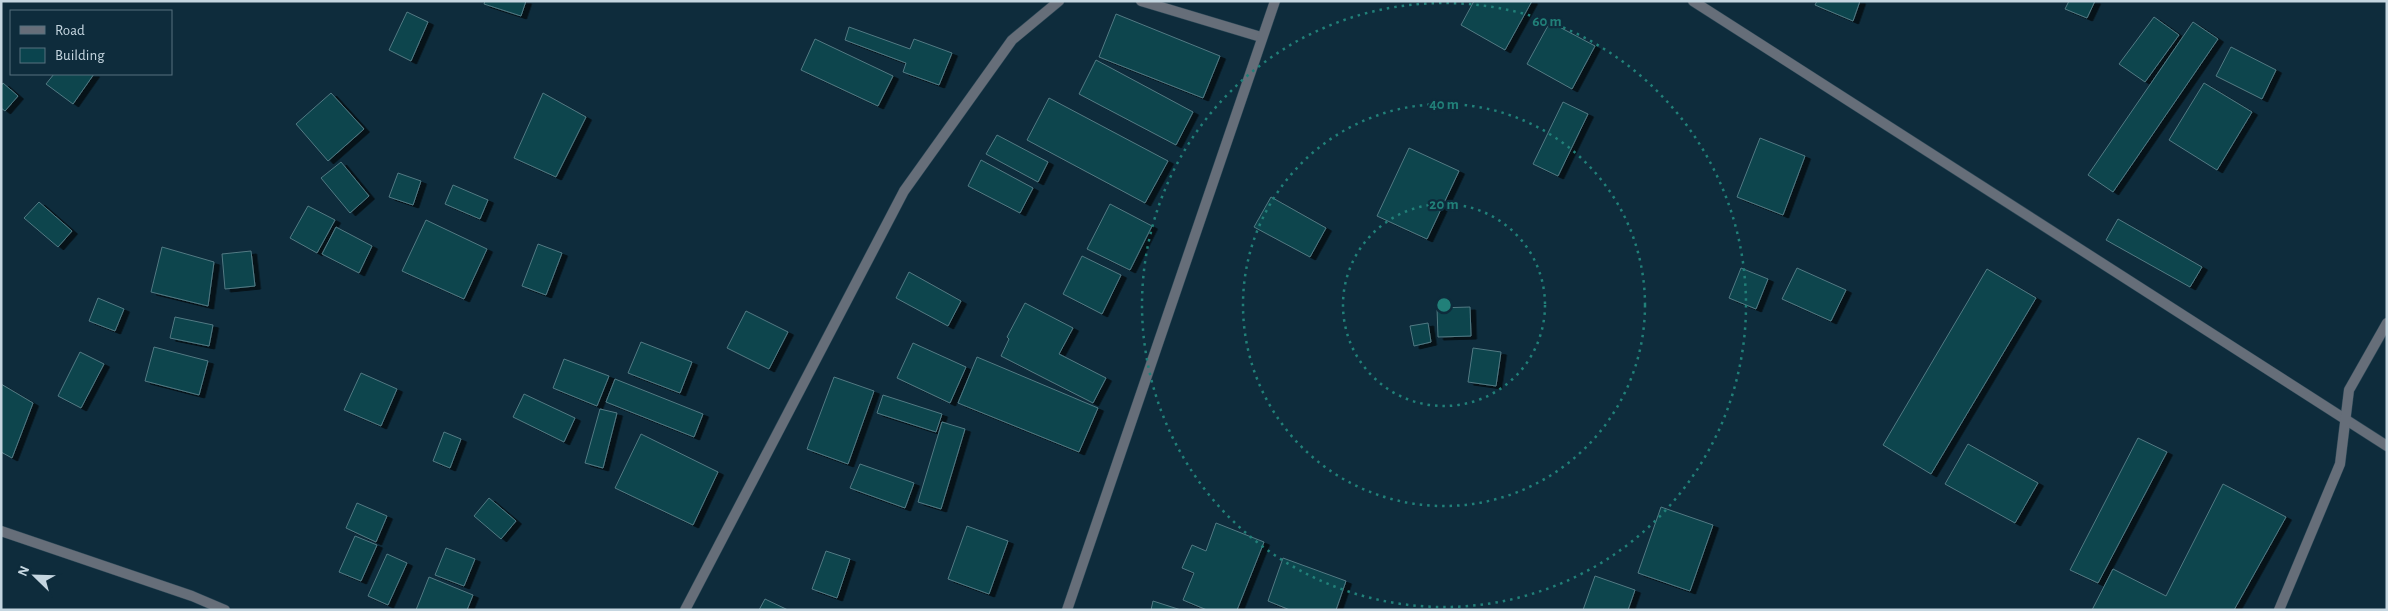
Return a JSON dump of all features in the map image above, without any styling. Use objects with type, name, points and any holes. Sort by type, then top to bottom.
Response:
[{"type":"street","points":[[685,610],[904,191],[1012,40],[1059,1]]},
{"type":"street","points":[[1141,1],[1261,37]]},
{"type":"street","points":[[1067,610],[1261,37],[1275,1]]},
{"type":"street","points":[[1693,1],[2387,446]]},
{"type":"street","points":[[2279,610],[2340,464],[2347,422],[2349,390],[2387,323]]},
{"type":"street","points":[[1,531],[192,596],[225,610]]},
{"type":"building","points":[[485,1],[526,1],[521,16],[484,4]]},
{"type":"building","points":[[1474,1],[1532,1],[1505,50],[1461,25]]},
{"type":"building","points":[[1817,1],[1860,1],[1853,21],[1815,5]]},
{"type":"building","points":[[2069,1],[2095,1],[2087,18],[2065,9]]},
{"type":"building","points":[[407,12],[428,22],[411,61],[389,50]]},
{"type":"building","points":[[1116,14],[1220,56],[1203,98],[1099,57]]},
{"type":"building","points":[[2154,17],[2179,35],[2145,82],[2119,64]]},
{"type":"building","points":[[1550,22],[1595,46],[1572,89],[1527,64]]},
{"type":"building","points":[[2193,22],[2218,39],[2113,192],[2088,175]]},
{"type":"building","points":[[849,27],[910,49],[914,39],[952,53],[939,85],[903,72],[906,63],[845,40]]},
{"type":"building","points":[[815,39],[893,76],[878,106],[801,70]]},
{"type":"building","points":[[2231,47],[2276,70],[2262,99],[2216,76]]},
{"type":"building","points":[[1096,60],[1193,112],[1176,145],[1079,94]]},
{"type":"building","points":[[53,75],[93,75],[73,104],[46,84]]},
{"type":"building","points":[[3,83],[18,96],[5,111],[1,108],[1,86]]},
{"type":"building","points":[[2204,83],[2252,112],[2217,170],[2169,140]]},
{"type":"building","points":[[331,93],[364,129],[328,161],[296,124]]},
{"type":"building","points":[[543,93],[586,117],[556,177],[514,158]]},
{"type":"building","points":[[1049,98],[1168,161],[1145,203],[1027,140]]},
{"type":"building","points":[[1563,102],[1588,114],[1558,176],[1533,164]]},
{"type":"building","points":[[997,135],[1048,162],[1038,182],[986,154]]},
{"type":"building","points":[[1760,138],[1805,156],[1783,215],[1737,197]]},
{"type":"building","points":[[1409,148],[1459,171],[1427,239],[1377,216]]},
{"type":"building","points":[[981,160],[1033,188],[1020,213],[968,186]]},
{"type":"building","points":[[341,162],[369,196],[350,213],[321,178]]},
{"type":"building","points":[[398,173],[421,181],[413,205],[389,197]]},
{"type":"building","points":[[453,185],[488,200],[480,219],[445,204]]},
{"type":"building","points":[[1271,197],[1326,228],[1310,257],[1254,227]]},
{"type":"building","points":[[39,202],[72,231],[58,247],[24,218]]},
{"type":"building","points":[[1110,204],[1152,226],[1130,270],[1087,249]]},
{"type":"building","points":[[308,206],[335,220],[317,253],[290,238]]},
{"type":"building","points":[[2118,219],[2202,267],[2190,287],[2106,240]]},
{"type":"building","points":[[426,220],[487,249],[464,299],[402,271]]},
{"type":"building","points":[[336,227],[372,246],[359,273],[322,254]]},
{"type":"building","points":[[538,244],[562,253],[546,295],[522,286]]},
{"type":"building","points":[[162,247],[214,262],[208,306],[151,292]]},
{"type":"building","points":[[251,251],[255,286],[225,289],[222,254]]},
{"type":"building","points":[[1082,256],[1121,275],[1102,314],[1063,294]]},
{"type":"building","points":[[1741,268],[1768,279],[1756,309],[1729,298]]},
{"type":"building","points":[[1797,268],[1846,290],[1831,321],[1782,299]]},
{"type":"building","points":[[1987,269],[2036,298],[1931,474],[1883,445]]},
{"type":"building","points":[[909,272],[961,301],[948,326],[896,298]]},
{"type":"building","points":[[98,298],[124,309],[115,331],[89,321]]},
{"type":"building","points":[[1025,303],[1073,328],[1059,354],[1106,378],[1093,403],[1001,356],[1009,339],[1007,337]]},
{"type":"building","points":[[1470,307],[1471,336],[1438,337],[1437,308]]},
{"type":"building","points":[[746,311],[788,332],[769,369],[727,348]]},
{"type":"building","points":[[175,317],[213,325],[209,346],[170,338]]},
{"type":"building","points":[[1428,323],[1431,342],[1414,346],[1410,326]]},
{"type":"building","points":[[641,342],[692,362],[680,393],[628,373]]},
{"type":"building","points":[[913,343],[966,367],[950,403],[897,378]]},
{"type":"building","points":[[154,347],[208,361],[199,395],[145,381]]},
{"type":"building","points":[[1473,348],[1501,352],[1496,386],[1468,382]]},
{"type":"building","points":[[80,352],[104,364],[81,408],[58,396]]},
{"type":"building","points":[[977,357],[1098,408],[1079,452],[958,403]]},
{"type":"building","points":[[564,359],[609,376],[597,406],[553,388]]},
{"type":"building","points":[[361,373],[397,389],[381,426],[344,410]]},
{"type":"building","points":[[834,377],[874,391],[848,464],[807,449]]},
{"type":"building","points":[[615,379],[703,414],[694,437],[606,402]]},
{"type":"building","points":[[1,384],[33,403],[12,458],[1,452]]},
{"type":"building","points":[[524,394],[575,418],[564,442],[513,417]]},
{"type":"building","points":[[883,395],[942,414],[936,432],[877,413]]},
{"type":"building","points":[[600,409],[617,413],[603,468],[585,463]]},
{"type":"building","points":[[942,422],[965,429],[941,509],[918,502]]},
{"type":"building","points":[[444,432],[461,439],[450,468],[433,461]]},
{"type":"building","points":[[641,434],[718,472],[693,525],[615,488]]},
{"type":"building","points":[[2138,438],[2167,452],[2098,583],[2070,570]]},
{"type":"building","points":[[1968,444],[2038,483],[2015,523],[1945,484]]},
{"type":"building","points":[[860,464],[914,483],[905,508],[850,488]]},
{"type":"building","points":[[2223,484],[2286,517],[2234,610],[2092,610],[2113,569],[2166,596]]},
{"type":"building","points":[[489,498],[516,521],[501,539],[474,516]]},
{"type":"building","points":[[357,503],[387,516],[376,542],[346,528]]},
{"type":"building","points":[[1661,507],[1713,525],[1690,591],[1638,573]]},
{"type":"building","points":[[1216,523],[1264,542],[1237,610],[1207,610],[1183,600],[1194,573],[1182,568],[1192,545],[1206,551]]},
{"type":"building","points":[[967,526],[1008,541],[989,594],[948,579]]},
{"type":"building","points":[[355,536],[377,545],[361,581],[339,572]]},
{"type":"building","points":[[446,548],[475,559],[464,586],[435,575]]},
{"type":"building","points":[[826,551],[850,559],[837,598],[812,589]]},
{"type":"building","points":[[387,554],[407,563],[388,605],[368,596]]},
{"type":"building","points":[[1283,558],[1346,581],[1336,610],[1290,610],[1268,601]]},
{"type":"building","points":[[1595,576],[1635,590],[1628,610],[1583,610]]},
{"type":"building","points":[[429,577],[473,595],[467,610],[416,610]]},
{"type":"building","points":[[765,599],[788,610],[759,610]]},
{"type":"building","points":[[1153,601],[1181,610],[1151,610]]}]
